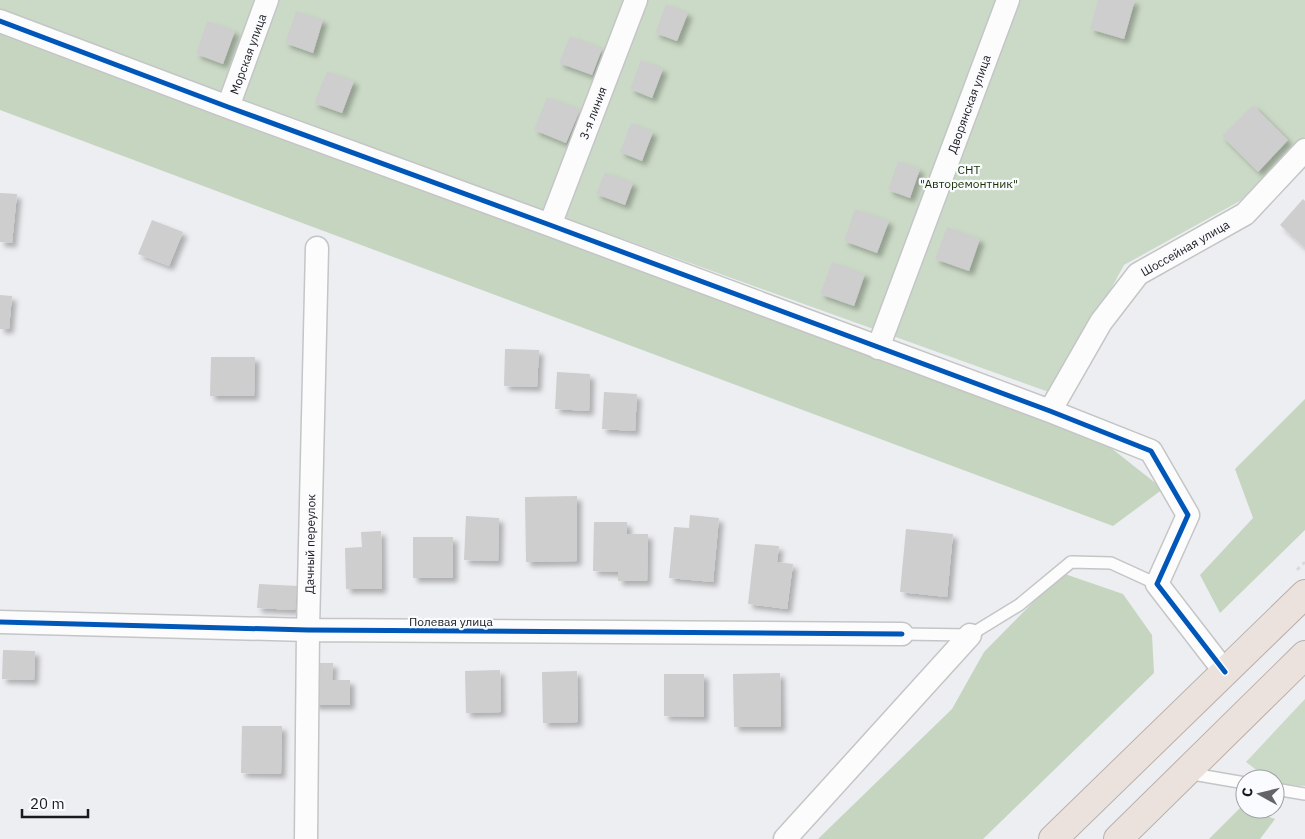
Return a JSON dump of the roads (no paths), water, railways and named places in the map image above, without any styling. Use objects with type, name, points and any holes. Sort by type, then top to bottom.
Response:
[{"type":"highway","points":[[1053,839],[1305,594]]},
{"type":"highway","points":[[1118,839],[1305,655]]},
{"type":"street","name":"Морская улица","points":[[228,107],[267,0]]},
{"type":"street","name":"3-я линия","points":[[550,225],[636,0]]},
{"type":"street","name":"Дворянская улица","points":[[878,348],[1008,0]]},
{"type":"street","points":[[0,21],[1050,411],[1151,451],[1188,515],[1157,584],[1225,672]]},
{"type":"street","name":"Шоссейная улица","points":[[1050,411],[1101,322],[1138,274],[1245,214],[1305,150]]},
{"type":"street","name":"Дачный переулок","points":[[306,839],[308,630],[317,248]]},
{"type":"street","name":"Полевая улица","points":[[0,622],[308,630],[902,634]]},
{"type":"street","points":[[785,839],[970,635]]},
{"type":"lane","points":[[902,634],[970,635],[1018,605],[1071,562],[1111,563],[1157,584]]},
{"type":"lane","points":[[1185,773],[1235,782]]},
{"type":"lane","points":[[1285,791],[1305,794]]},
{"type":"park label","name":"СНТ \"Авторемонтник\"","points":[[969,176]]}]
